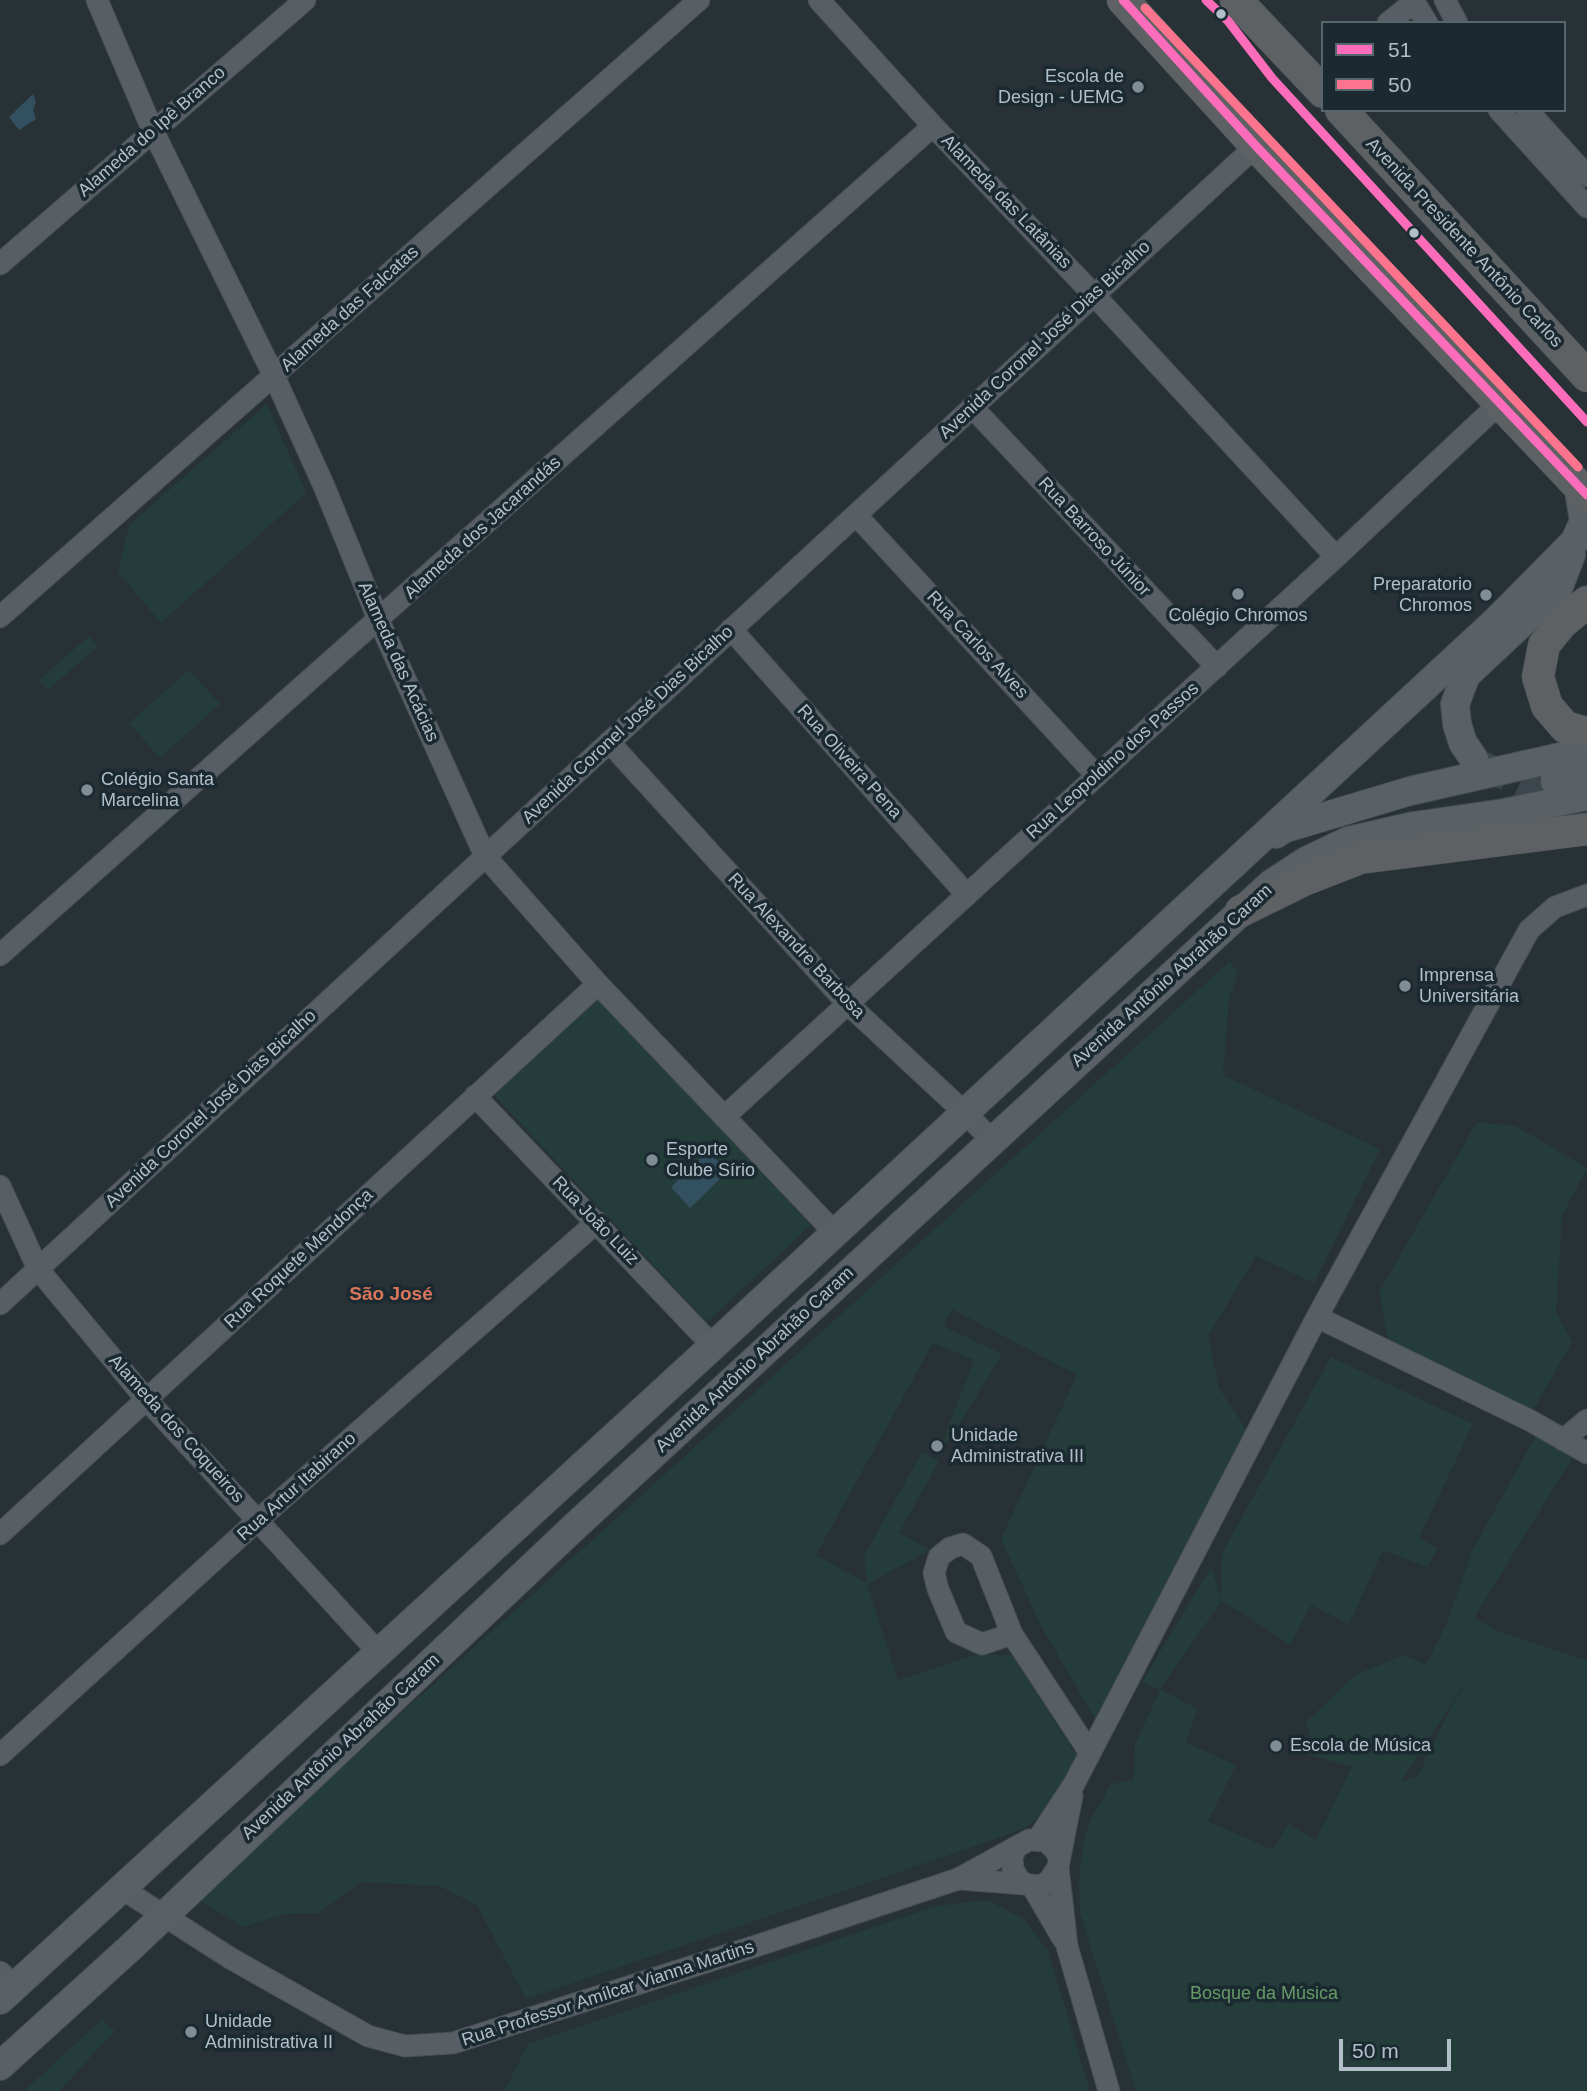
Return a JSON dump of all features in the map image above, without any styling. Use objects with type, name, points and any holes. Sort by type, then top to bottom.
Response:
[{"type":"highway","points":[[1123,0],[1256,145],[1583,490]]},
{"type":"highway","points":[[1236,0],[1321,87]]},
{"type":"highway","name":"Avenida Presidente Antônio Carlos","points":[[1343,112],[1587,376]]},
{"type":"highway","points":[[1587,602],[1561,624],[1544,645],[1538,677],[1547,706],[1565,727],[1587,733]]},
{"type":"highway","points":[[1241,911],[1306,879],[1360,858],[1587,830]]},
{"type":"main road","points":[[1474,760],[1463,743],[1455,704],[1466,675],[1558,589],[1584,521],[1583,490]]},
{"type":"main road","points":[[5,1986],[121,1888],[713,1346],[1497,620],[1575,541]]},
{"type":"main road","points":[[1246,853],[1283,829],[1371,802],[1587,751]]},
{"type":"main road","points":[[1555,781],[1587,777]]},
{"type":"main road","name":"Avenida Antônio Abrahão Caram","points":[[0,2066],[571,1530],[1271,884],[1306,861],[1348,841],[1414,826],[1504,813],[1587,796]]},
{"type":"main road","points":[[544,1501],[571,1530]]},
{"type":"street","name":"Alameda das Acácias","points":[[97,0],[153,131],[274,376],[324,486],[379,621],[485,856],[597,984],[835,1233]]},
{"type":"street","name":"Alameda do Ipê Branco","points":[[0,264],[305,0]]},
{"type":"street","name":"Alameda das Falcatas","points":[[0,617],[699,0]]},
{"type":"street","name":"Alameda das Latânias","points":[[819,0],[933,126],[1094,295],[1336,557]]},
{"type":"street","points":[[1445,0],[1456,21]]},
{"type":"street","points":[[1390,21],[1413,1],[1426,21]]},
{"type":"street","points":[[1501,112],[1587,207]]},
{"type":"street","points":[[1529,112],[1587,176]]},
{"type":"street","name":"Alameda dos Jacarandás","points":[[0,956],[933,126]]},
{"type":"street","name":"Avenida Coronel José Dias Bicalho","points":[[0,1304],[1256,145]]},
{"type":"street","name":"Rua Leopoldino dos Passos","points":[[724,1117],[1217,667],[1500,403]]},
{"type":"street","name":"Rua Barroso Júnior","points":[[972,407],[1217,667]]},
{"type":"street","name":"Rua Carlos Alves","points":[[856,515],[1097,776]]},
{"type":"street","name":"Rua Oliveira Pena","points":[[731,629],[967,895]]},
{"type":"street","name":"Rua Alexandre Barbosa","points":[[609,742],[848,1004],[992,1140]]},
{"type":"street","points":[[1038,1839],[1074,1784],[1317,1317],[1529,930],[1555,907],[1587,895]]},
{"type":"street","name":"Rua Roquete Mendonça","points":[[0,1534],[597,984]]},
{"type":"street","name":"Rua João Luiz","points":[[475,1096],[713,1346]]},
{"type":"street","name":"Alameda dos Coqueiros","points":[[0,1186],[38,1269],[146,1399],[379,1653]]},
{"type":"street","name":"Rua Artur Itabirano","points":[[0,1755],[257,1521],[597,1222]]},
{"type":"street","points":[[1317,1317],[1531,1421],[1587,1453]]},
{"type":"street","points":[[1563,1440],[1587,1420]]},
{"type":"street","points":[[1012,1634],[982,1644],[956,1632],[934,1573],[939,1557],[950,1548],[963,1544],[981,1556],[1012,1634],[1090,1753]]},
{"type":"street","points":[[1028,1885],[1040,1886],[1049,1881],[1059,1863],[1074,1784]]},
{"type":"street","points":[[1067,1947],[1028,1885],[1018,1878],[1013,1869],[1012,1857],[1016,1848],[1029,1840],[1038,1839],[1052,1845],[1059,1863],[1067,1947],[1109,2091]]},
{"type":"street","name":"Rua Professor Amílcar Vianna Martins","points":[[121,1888],[230,1958],[368,2036],[405,2046],[453,2043],[958,1879],[1016,1848]]},
{"type":"street","name":"Rua Professor Amílcar Vianna Martins","points":[[958,1879],[1028,1885]]},
{"type":"green space","points":[[267,404],[306,493],[161,623],[118,572],[129,525]]},
{"type":"green space","points":[[89,636],[98,646],[48,690],[39,680]]},
{"type":"green space","points":[[189,670],[220,704],[160,758],[129,723]]},
{"type":"green space","points":[[1230,961],[1238,973],[1229,999],[1223,1075],[1380,1149],[1314,1283],[1256,1256],[1208,1336],[1219,1388],[1246,1429],[1095,1719],[1041,1626],[1001,1539],[1077,1375],[952,1309],[943,1326],[1002,1354],[950,1440],[941,1445],[974,1360],[933,1343],[816,1555],[867,1583],[864,1556],[922,1452],[939,1461],[899,1533],[931,1550],[867,1584],[898,1680],[976,1655],[1012,1655],[1077,1756],[1047,1810],[1026,1827],[990,1841],[526,1999],[477,1905],[439,1886],[361,1882],[319,1913],[284,1914],[244,1927],[197,1899]]},
{"type":"green space","name":"Esporte Clube Sírio","points":[[597,998],[811,1225],[707,1322],[494,1095]]},
{"type":"green space","points":[[1477,1122],[1516,1126],[1587,1168],[1562,1216],[1556,1312],[1572,1342],[1530,1416],[1388,1341],[1379,1292]]},
{"type":"green space","name":"Bosque da Música","points":[[1331,1357],[1473,1424],[1419,1538],[1438,1548],[1427,1567],[1383,1550],[1349,1624],[1311,1605],[1290,1645],[1246,1615],[1221,1602],[1160,1689],[1198,1709],[1185,1742],[1236,1765],[1208,1821],[1273,1850],[1288,1824],[1316,1840],[1352,1767],[1295,1751],[1313,1741],[1306,1722],[1355,1675],[1404,1655],[1426,1665],[1447,1623],[1472,1551],[1536,1435],[1574,1455],[1474,1618],[1498,1631],[1587,1661],[1587,2091],[1136,2091],[1080,1913],[1079,1878],[1083,1845],[1090,1821],[1111,1784],[1134,1780],[1135,1744],[1160,1690],[1142,1682],[1211,1567],[1221,1598],[1222,1553]],"holes":[[[1476,1666],[1449,1711],[1418,1776],[1401,1782]]]},
{"type":"green space","points":[[987,1900],[1024,1919],[1048,1951],[1090,2091],[504,2091],[528,2044],[936,1906]]},
{"type":"green space","points":[[102,2019],[115,2031],[59,2091],[24,2091]]},
{"type":"water","points":[[33,94],[36,119],[19,130],[9,117]]},
{"type":"water","points":[[708,1151],[728,1171],[690,1208],[671,1187]]},
{"type":"tunnel","points":[[1482,765],[1526,786],[1555,781]]},
{"type":"transit line","name":"51","points":[[1123,0],[1256,146],[1587,495]]},
{"type":"transit line","name":"51","points":[[1206,0],[1228,21],[1272,78],[1587,422]]},
{"type":"transit line","name":"50","points":[[1145,8],[1578,467]]},
{"type":"place","name":"Escola de Design - UEMG","points":[[1138,87]]},
{"type":"place","name":"Colégio Chromos","points":[[1238,594]]},
{"type":"place","name":"Preparatorio Chromos","points":[[1486,595]]},
{"type":"place","name":"Colégio Santa Marcelina","points":[[87,790]]},
{"type":"place","name":"Imprensa Universitária","points":[[1405,986]]},
{"type":"place","name":"Esporte Clube Sírio","points":[[652,1160]]},
{"type":"place","name":"Unidade Administrativa III","points":[[937,1446]]},
{"type":"place","name":"Escola de Música","points":[[1276,1746]]},
{"type":"place","name":"Unidade Administrativa II","points":[[191,2032]]},
{"type":"district","name":"São José","points":[[391,1295]]}]
